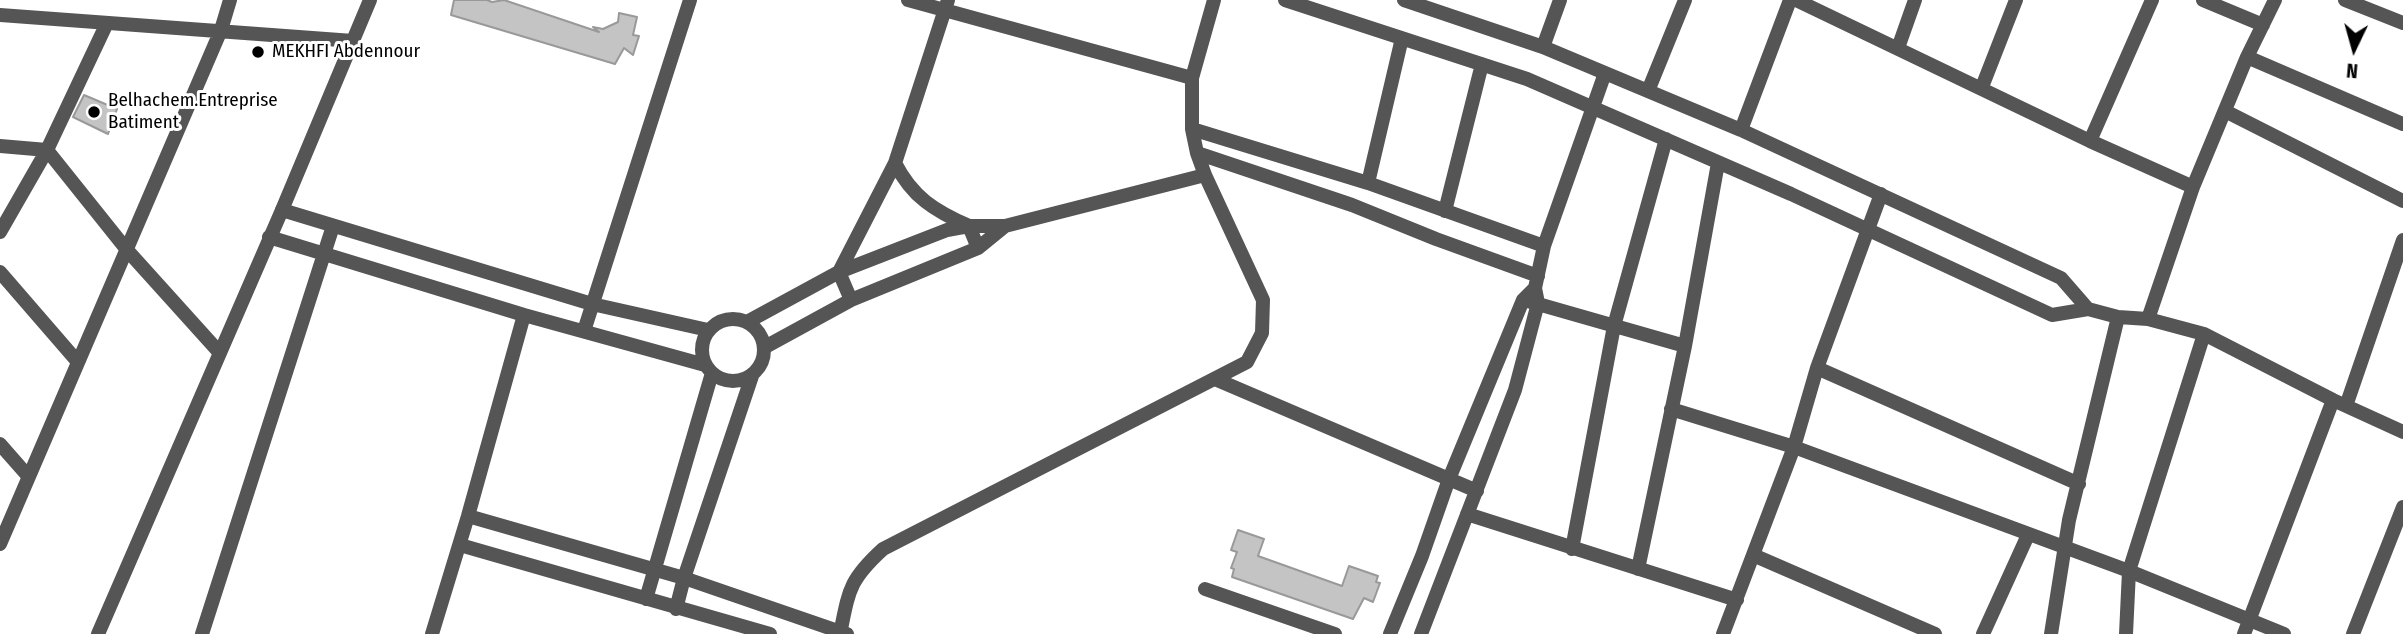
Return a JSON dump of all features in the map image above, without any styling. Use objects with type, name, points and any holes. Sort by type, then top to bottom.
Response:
[{"type":"street","points":[[0,544],[221,30],[230,0]]},
{"type":"street","points":[[98,634],[370,0]]},
{"type":"street","points":[[584,331],[690,0]]},
{"type":"street","points":[[908,0],[946,5],[1192,78]]},
{"type":"street","points":[[468,516],[684,578],[843,633],[850,587],[862,568],[883,549],[1247,362],[1262,333],[1263,300],[1205,175],[1192,130],[1192,78],[1214,0]]},
{"type":"street","points":[[1285,0],[1527,79],[1666,139],[2052,315],[2088,309],[2118,317],[2148,319],[2204,334],[2403,432]]},
{"type":"street","points":[[1405,0],[1543,47],[1741,130],[2061,278],[2088,309]]},
{"type":"street","points":[[1543,47],[1560,0]]},
{"type":"street","points":[[1648,91],[1685,0]]},
{"type":"street","points":[[1741,130],[1790,0]]},
{"type":"street","points":[[1796,0],[2090,141],[2193,187]]},
{"type":"street","points":[[1898,48],[1915,0]]},
{"type":"street","points":[[1982,87],[2016,0]]},
{"type":"street","points":[[2090,141],[2152,0]]},
{"type":"street","points":[[2203,0],[2263,24]]},
{"type":"street","points":[[2148,319],[2193,187],[2247,57],[2275,0]]},
{"type":"street","points":[[2345,0],[2403,23]]},
{"type":"street","points":[[839,272],[895,163],[946,5]]},
{"type":"street","points":[[0,15],[353,41]]},
{"type":"street","points":[[0,232],[47,150],[107,23]]},
{"type":"street","points":[[1368,183],[1402,38]]},
{"type":"street","points":[[2247,57],[2403,124]]},
{"type":"street","points":[[1444,211],[1482,64]]},
{"type":"street","points":[[1420,634],[1515,390],[1538,303],[1537,282],[1544,246],[1605,73]]},
{"type":"street","points":[[2225,111],[2403,201]]},
{"type":"street","points":[[1192,130],[1368,183],[1544,246]]},
{"type":"street","points":[[1572,549],[1614,326],[1666,139]]},
{"type":"street","points":[[0,146],[47,150],[127,250],[219,352]]},
{"type":"street","points":[[1197,153],[1352,205],[1537,282]]},
{"type":"street","points":[[895,163],[904,182],[925,202],[940,213],[969,226],[978,248]]},
{"type":"street","points":[[1638,569],[1685,346],[1718,163]]},
{"type":"street","points":[[747,322],[839,272],[947,230],[969,226],[1006,226],[1205,175]]},
{"type":"street","points":[[1723,634],[1794,447],[1817,368],[1881,194]]},
{"type":"street","points":[[282,210],[592,304],[708,330]]},
{"type":"street","points":[[202,634],[333,226]]},
{"type":"street","points":[[765,347],[851,300],[978,248],[1006,226]]},
{"type":"street","points":[[269,237],[708,369],[731,382],[752,376]]},
{"type":"street","points":[[2244,634],[2340,403],[2403,240]]},
{"type":"street","points":[[0,272],[77,362]]},
{"type":"street","points":[[839,272],[851,300]]},
{"type":"street","points":[[1390,634],[1523,300],[1537,282]]},
{"type":"street","points":[[1523,300],[1685,346]]},
{"type":"street","points":[[432,634],[460,545],[524,315]]},
{"type":"street","points":[[2051,634],[2065,547],[2118,317]]},
{"type":"street","points":[[646,599],[708,369],[702,347],[708,330],[716,323],[737,318],[756,328],[765,347],[764,358],[752,376],[676,609]]},
{"type":"street","points":[[2126,634],[2129,571],[2204,334]]},
{"type":"street","points":[[1817,368],[2079,484]]},
{"type":"street","points":[[1215,379],[1476,491]]},
{"type":"street","points":[[1671,409],[1794,447],[2129,571],[2284,634]]},
{"type":"street","points":[[0,444],[28,476]]},
{"type":"street","points":[[2353,634],[2403,507]]},
{"type":"street","points":[[1467,514],[1737,600]]},
{"type":"street","points":[[1983,634],[2028,535]]},
{"type":"street","points":[[460,545],[770,634]]},
{"type":"street","points":[[1753,555],[1935,634]]},
{"type":"street","points":[[1205,589],[1335,634]]},
{"type":"building","points":[[454,0],[504,0],[599,32],[593,27],[603,29],[618,22],[619,13],[637,17],[633,35],[639,36],[633,55],[624,48],[615,64],[451,15]]},
{"type":"building","name":"Belhachem.Entreprise Batiment","points":[[84,95],[117,109],[108,134],[73,117]]},
{"type":"building","points":[[1238,530],[1264,539],[1258,556],[1342,586],[1349,566],[1378,576],[1376,582],[1380,583],[1373,602],[1364,598],[1353,619],[1232,577],[1234,569],[1231,568],[1237,552],[1231,550]]},
{"type":"place","name":"MEKHFI Abdennour","points":[[258,52]]},
{"type":"place","name":"Belhachem.Entreprise Batiment","points":[[94,112]]}]
